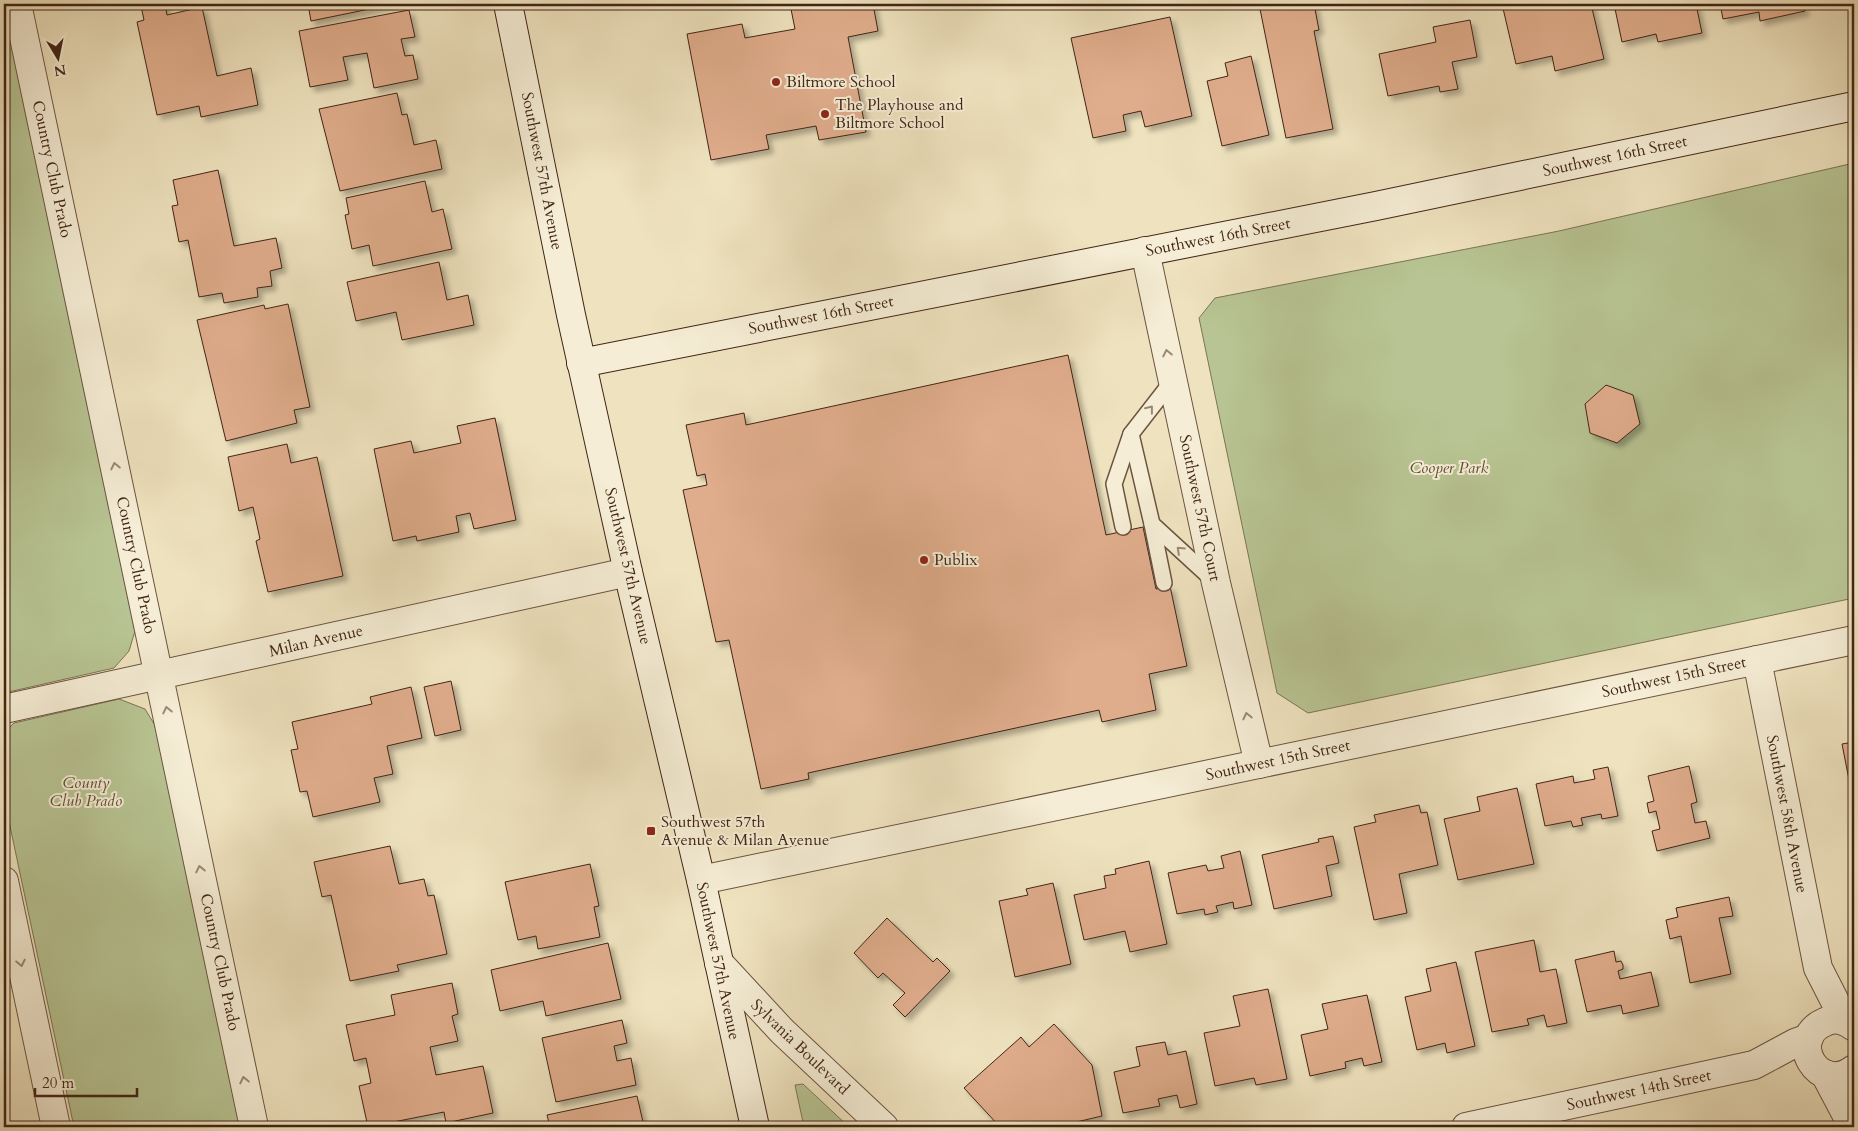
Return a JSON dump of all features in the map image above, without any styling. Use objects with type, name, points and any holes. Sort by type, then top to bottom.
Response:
[{"type":"street","name":"Country Club Prado","points":[[17,4],[254,1127]]},
{"type":"street","name":"Southwest 57th Avenue","points":[[508,4],[582,363],[628,572],[701,880],[755,1127]]},
{"type":"street","name":"Southwest 16th Street","points":[[582,363],[1376,206],[1854,106]]},
{"type":"street","name":"Southwest 57th Court","points":[[1145,251],[1216,583],[1258,764]]},
{"type":"street","name":"Milan Avenue","points":[[4,709],[628,572]]},
{"type":"street","name":"Southwest 15th Street","points":[[701,880],[1854,640]]},
{"type":"street","name":"Southwest 58th Avenue","points":[[1757,660],[1818,968],[1808,1055],[1822,1072]]},
{"type":"street","points":[[4,881],[56,1127]]},
{"type":"street","name":"Sylvania Boulevard","points":[[719,963],[782,1031],[884,1127]]},
{"type":"street","name":"Southwest 58th Avenue","points":[[1818,968],[1852,1025]]},
{"type":"street","name":"Southwest 14th Street","points":[[1754,1066],[1811,1034],[1828,1020],[1852,1025]]},
{"type":"street","name":"Southwest 14th Street","points":[[1466,1127],[1754,1066],[1822,1072],[1842,1076],[1854,1069]]},
{"type":"street","points":[[1822,1072],[1853,1127]]},
{"type":"lane","points":[[1123,527],[1114,484],[1130,434],[1172,380]]},
{"type":"lane","points":[[1130,434],[1164,583]]},
{"type":"lane","points":[[1152,524],[1216,583]]},
{"type":"green space","points":[[4,7],[135,631],[129,651],[114,668],[4,693]]},
{"type":"green space","name":"Cooper Park","points":[[1854,163],[1854,598],[1308,713],[1277,693],[1199,318],[1215,298],[1559,231]]},
{"type":"green space","name":"County Club Prado","points":[[119,699],[145,709],[156,727],[240,1127],[74,1127],[4,798],[4,733],[14,723]]},
{"type":"green space","points":[[803,1084],[849,1127],[804,1127],[795,1085]]},
{"type":"building","points":[[165,4],[167,15],[202,7],[217,76],[251,68],[258,105],[201,117],[199,106],[157,115],[137,22],[144,20],[141,6]]},
{"type":"building","points":[[308,4],[394,4],[311,21]]},
{"type":"building","name":"Biltmore School","points":[[790,4],[873,4],[878,31],[848,37],[866,132],[819,140],[816,126],[766,135],[769,149],[711,160],[687,34],[742,24],[745,38],[795,29]]},
{"type":"building","points":[[1259,4],[1314,4],[1319,30],[1314,31],[1333,129],[1286,138]]},
{"type":"building","points":[[1502,4],[1591,4],[1604,59],[1555,71],[1552,56],[1516,64]]},
{"type":"building","points":[[1614,4],[1696,4],[1702,33],[1658,42],[1656,34],[1622,42]]},
{"type":"building","points":[[1720,4],[1803,4],[1805,11],[1760,21],[1759,12],[1723,19]]},
{"type":"building","points":[[409,10],[415,37],[401,39],[405,56],[413,55],[418,79],[374,88],[367,53],[343,57],[348,80],[310,87],[299,31]]},
{"type":"building","points":[[1170,17],[1192,116],[1145,127],[1141,111],[1123,115],[1126,131],[1093,138],[1071,38]]},
{"type":"building","points":[[1470,20],[1477,57],[1452,62],[1458,89],[1440,92],[1439,86],[1388,96],[1379,54],[1436,42],[1433,27]]},
{"type":"building","points":[[1251,56],[1269,135],[1222,146],[1207,81],[1228,76],[1225,63]]},
{"type":"building","points":[[397,93],[402,115],[407,114],[414,145],[436,140],[442,169],[340,191],[319,109]]},
{"type":"building","points":[[218,170],[234,246],[276,238],[282,268],[270,271],[272,286],[257,288],[258,297],[224,303],[222,293],[199,297],[188,240],[179,242],[172,206],[178,205],[173,180]]},
{"type":"building","points":[[425,181],[432,212],[443,209],[452,249],[373,266],[369,245],[352,249],[345,215],[349,214],[346,198]]},
{"type":"building","points":[[439,262],[447,300],[468,295],[474,325],[402,340],[396,312],[356,321],[347,282]]},
{"type":"building","points":[[288,304],[310,407],[294,410],[297,423],[226,441],[197,320],[264,305],[265,309]]},
{"type":"building","name":"Publix","points":[[1068,355],[1106,535],[1143,527],[1156,589],[1170,586],[1187,666],[1149,674],[1156,710],[1102,722],[1099,710],[808,773],[809,779],[761,789],[729,640],[716,642],[683,490],[707,485],[705,474],[697,476],[686,425],[744,413],[746,425]]},
{"type":"building","points":[[1606,385],[1633,395],[1640,424],[1617,443],[1590,433],[1585,404]]},
{"type":"building","points":[[495,418],[516,520],[474,529],[470,513],[456,516],[459,532],[417,541],[416,536],[393,541],[374,449],[411,441],[414,453],[461,443],[457,426]]},
{"type":"building","points":[[287,444],[291,463],[317,457],[343,576],[268,592],[256,541],[260,539],[253,507],[239,511],[228,457]]},
{"type":"building","points":[[451,681],[461,730],[435,736],[424,687]]},
{"type":"building","points":[[411,687],[422,738],[387,746],[393,774],[374,778],[380,802],[313,817],[307,791],[300,792],[291,750],[298,749],[292,722],[372,704],[370,697]]},
{"type":"building","points":[[1854,719],[1854,742],[1849,720]]},
{"type":"building","points":[[1854,742],[1854,800],[1853,800],[1842,744]]},
{"type":"building","points":[[1689,766],[1697,802],[1691,804],[1695,823],[1706,821],[1710,838],[1657,851],[1652,831],[1660,829],[1656,811],[1649,813],[1647,803],[1654,801],[1648,776]]},
{"type":"building","points":[[1608,767],[1618,816],[1602,819],[1601,814],[1581,818],[1583,825],[1573,827],[1571,821],[1545,826],[1536,784],[1573,776],[1574,783],[1595,779],[1593,770]]},
{"type":"building","points":[[1517,788],[1534,864],[1458,880],[1444,819],[1480,811],[1477,797]]},
{"type":"building","points":[[1419,805],[1421,813],[1427,812],[1438,865],[1399,874],[1407,913],[1374,920],[1354,827],[1376,822],[1374,815]]},
{"type":"building","points":[[1333,836],[1339,863],[1326,866],[1332,896],[1274,909],[1262,855],[1319,842],[1318,839]]},
{"type":"building","points":[[390,846],[399,884],[424,879],[428,896],[434,895],[447,954],[397,965],[399,971],[350,981],[331,895],[322,897],[314,862]]},
{"type":"building","points":[[1240,851],[1252,905],[1234,909],[1233,902],[1216,906],[1218,912],[1205,915],[1204,909],[1177,914],[1168,873],[1206,865],[1208,871],[1224,868],[1221,856]]},
{"type":"building","points":[[1149,861],[1167,944],[1130,952],[1125,931],[1084,940],[1074,895],[1106,888],[1104,876],[1116,874],[1115,869]]},
{"type":"building","points":[[590,864],[599,906],[594,907],[600,937],[538,949],[536,936],[518,940],[505,882]]},
{"type":"building","points":[[1053,883],[1071,964],[1015,977],[999,901],[1028,895],[1026,889]]},
{"type":"building","points":[[1729,897],[1733,916],[1719,918],[1731,974],[1690,983],[1681,936],[1670,939],[1666,920],[1678,917],[1676,908]]},
{"type":"building","points":[[887,918],[933,962],[937,958],[950,971],[905,1017],[893,1005],[905,993],[883,973],[878,978],[854,953]]},
{"type":"building","points":[[1534,940],[1540,972],[1556,969],[1567,1023],[1547,1027],[1544,1015],[1527,1019],[1529,1025],[1492,1032],[1475,952]]},
{"type":"building","points":[[608,943],[621,999],[546,1016],[543,1001],[500,1011],[491,970]]},
{"type":"building","points":[[1614,951],[1616,962],[1621,961],[1623,965],[1623,969],[1618,971],[1620,979],[1651,972],[1659,1006],[1623,1014],[1621,1005],[1587,1012],[1575,960]]},
{"type":"building","points":[[1456,962],[1475,1046],[1447,1053],[1445,1043],[1417,1050],[1405,997],[1431,991],[1426,969]]},
{"type":"building","points":[[452,983],[458,1014],[452,1016],[458,1041],[430,1047],[436,1075],[483,1066],[493,1113],[446,1123],[444,1112],[368,1127],[359,1086],[371,1083],[366,1058],[354,1061],[346,1025],[395,1015],[391,995]]},
{"type":"building","points":[[1268,989],[1287,1079],[1256,1085],[1254,1078],[1215,1086],[1204,1033],[1240,1026],[1233,996]]},
{"type":"building","points":[[1367,995],[1382,1062],[1364,1066],[1362,1058],[1345,1062],[1346,1068],[1310,1076],[1301,1035],[1328,1029],[1322,1004]]},
{"type":"building","points":[[622,1020],[627,1043],[614,1046],[617,1061],[631,1058],[636,1085],[556,1102],[542,1038]]},
{"type":"building","points":[[1054,1024],[1092,1065],[1102,1116],[1072,1123],[1067,1127],[1000,1127],[964,1088],[1021,1037],[1029,1047]]},
{"type":"building","points":[[1165,1042],[1168,1055],[1186,1051],[1197,1104],[1180,1108],[1177,1095],[1158,1099],[1160,1106],[1123,1113],[1114,1072],[1140,1066],[1136,1047]]},
{"type":"building","points":[[637,1096],[643,1122],[626,1125],[626,1127],[550,1127],[547,1115]]},
{"type":"place","name":"Biltmore School","points":[[776,82]]},
{"type":"place","name":"The Playhouse and Biltmore School","points":[[825,114]]},
{"type":"place","name":"Publix","points":[[924,560]]},
{"type":"place","name":"Southwest 57th Avenue & Milan Avenue","points":[[651,831]]}]
